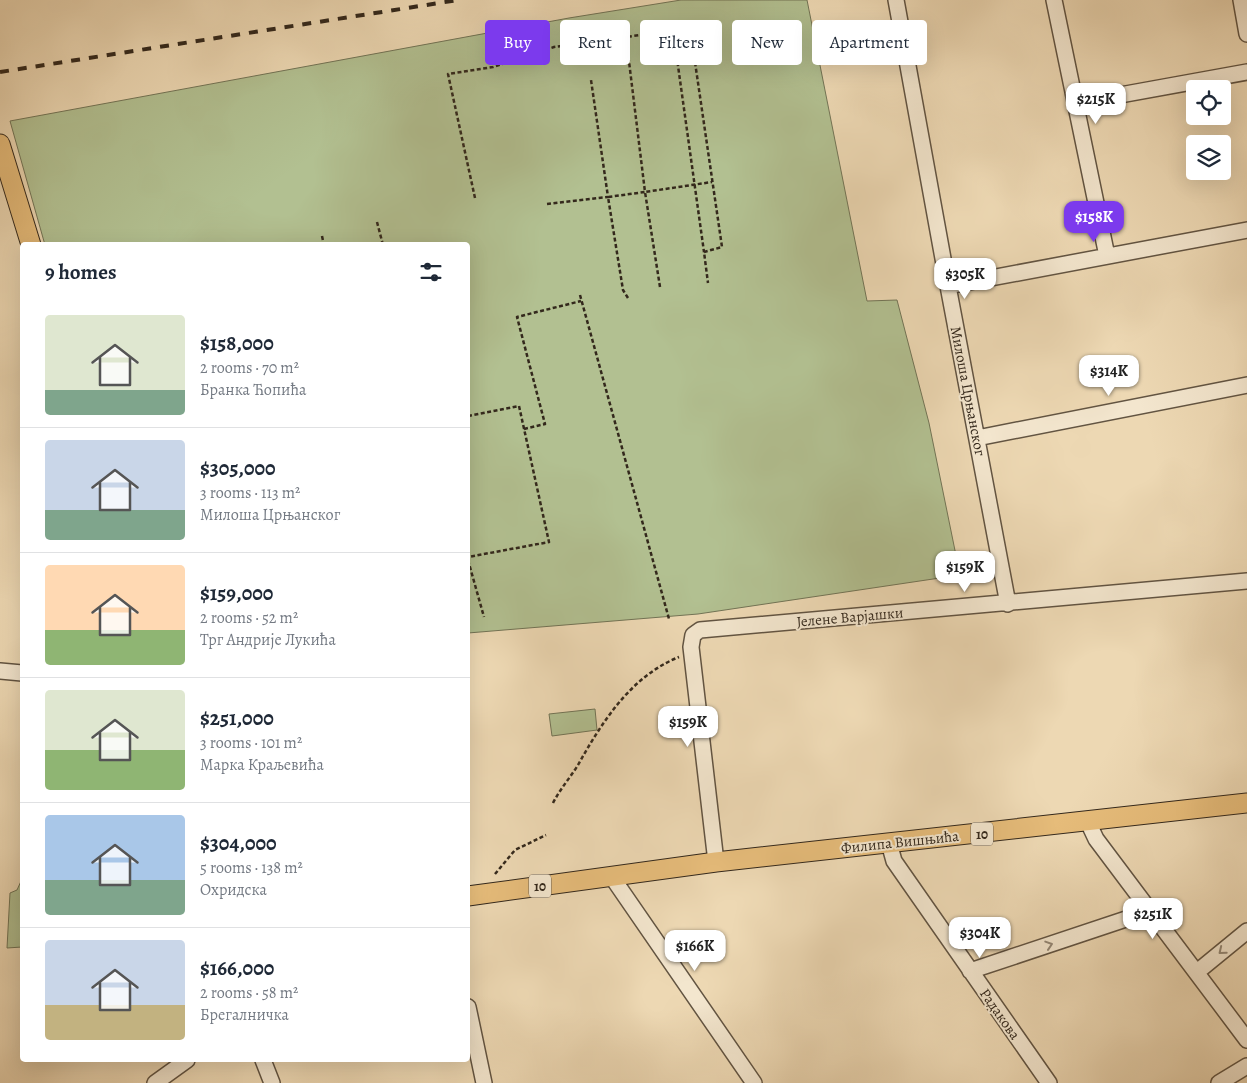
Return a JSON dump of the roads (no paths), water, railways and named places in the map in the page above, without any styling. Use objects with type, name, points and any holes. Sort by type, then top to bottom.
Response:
[{"type":"main road","points":[[0,144],[30,242]]},
{"type":"main road","name":"Филипа Вишњића","points":[[612,877],[716,862],[1247,803]]},
{"type":"main road","name":"10","points":[[470,896],[612,877]]},
{"type":"street","name":"Милоша Црњанског","points":[[896,0],[1008,604]]},
{"type":"street","points":[[1054,0],[1107,256]]},
{"type":"street","points":[[1240,0],[1247,34]]},
{"type":"street","points":[[1076,103],[1247,72]]},
{"type":"street","points":[[948,286],[1247,230]]},
{"type":"street","points":[[977,438],[1247,385]]},
{"type":"street","name":"Јелене Варјашки","points":[[716,862],[692,652],[693,634],[706,629],[1008,604],[1247,581]]},
{"type":"street","points":[[0,671],[20,673]]},
{"type":"street","points":[[1088,822],[1096,839],[1247,1040]]},
{"type":"street","name":"Радакова","points":[[889,844],[894,861],[1049,1083]]},
{"type":"street","points":[[612,877],[754,1083]]},
{"type":"street","points":[[970,971],[1150,911]]},
{"type":"street","points":[[1197,972],[1247,931]]},
{"type":"street","points":[[470,1016],[484,1083]]},
{"type":"street","points":[[155,1083],[184,1062]]},
{"type":"street","points":[[264,1062],[272,1083]]},
{"type":"street","points":[[1219,1083],[1247,1066]]},
{"type":"railway","points":[[0,72],[458,0]]}]
